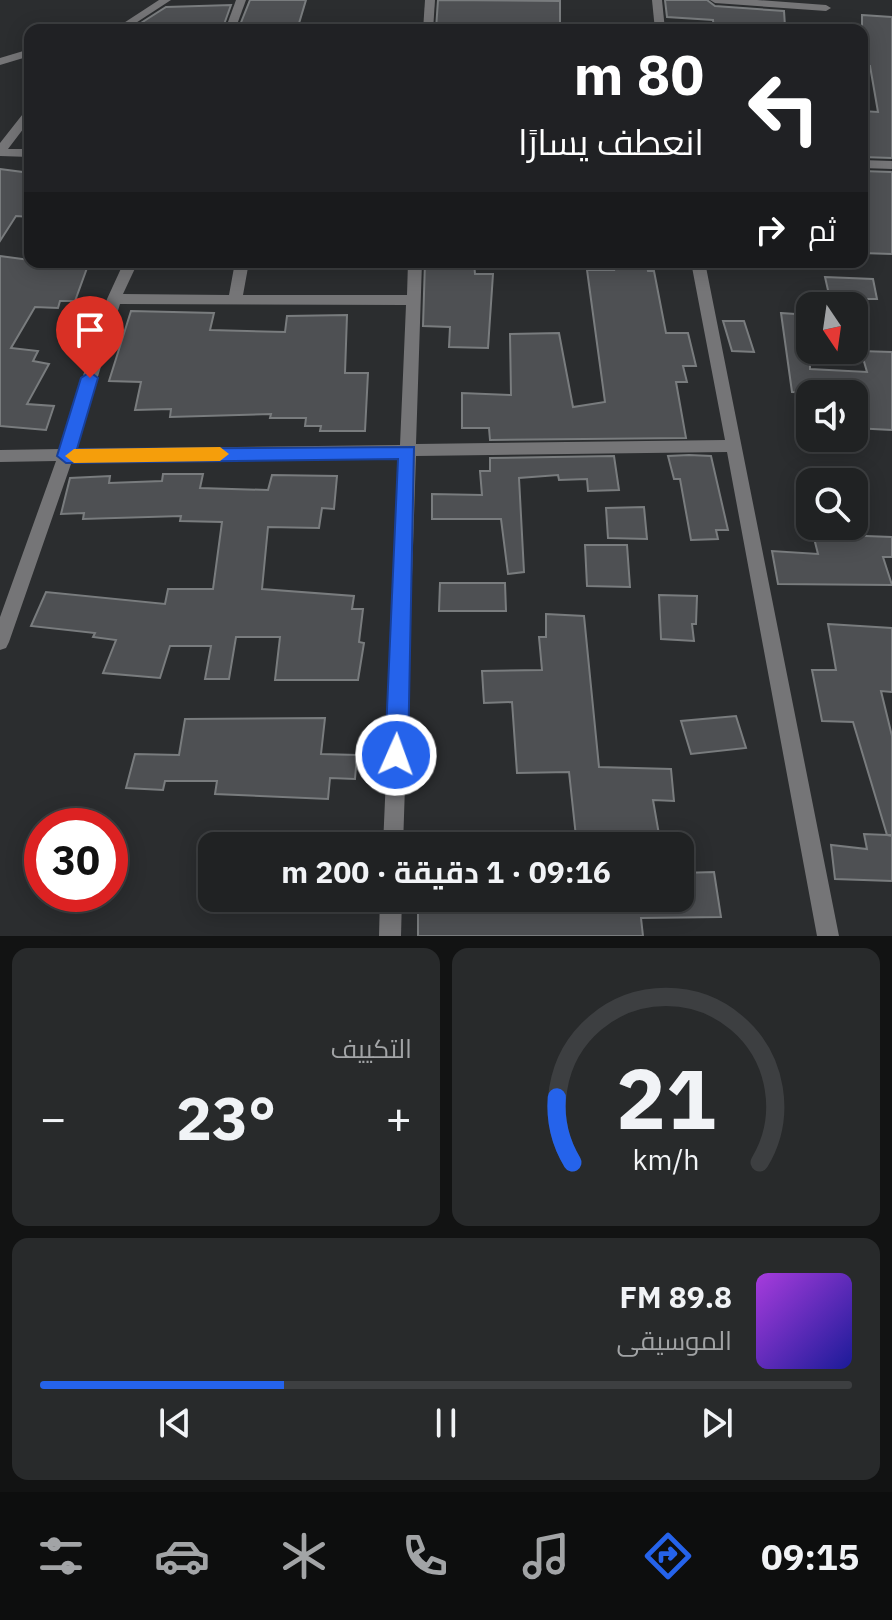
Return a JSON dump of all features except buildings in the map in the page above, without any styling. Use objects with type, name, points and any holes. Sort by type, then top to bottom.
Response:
[{"type":"street","points":[[128,24],[166,0]]},
{"type":"street","points":[[232,24],[241,0]]},
{"type":"street","points":[[428,24],[430,0]]},
{"type":"street","points":[[657,0],[659,24]]},
{"type":"street","points":[[715,0],[826,8]]},
{"type":"street","points":[[0,62],[24,54]]},
{"type":"street","points":[[0,152],[24,120]]},
{"type":"street","points":[[0,152],[24,153]]},
{"type":"street","points":[[868,164],[892,165]]},
{"type":"street","points":[[0,642],[66,456],[114,299],[128,268]]},
{"type":"street","points":[[235,299],[241,268]]},
{"type":"street","points":[[394,832],[415,268]]},
{"type":"street","points":[[699,268],[828,936]]},
{"type":"street","points":[[114,299],[414,300]]},
{"type":"street","points":[[0,456],[734,446]]},
{"type":"street","points":[[390,936],[391,912]]},
{"type":"slow traffic","points":[[74,456],[220,454]]},
{"type":"route","points":[[90,378],[66,456],[408,452],[396,755]]}]
